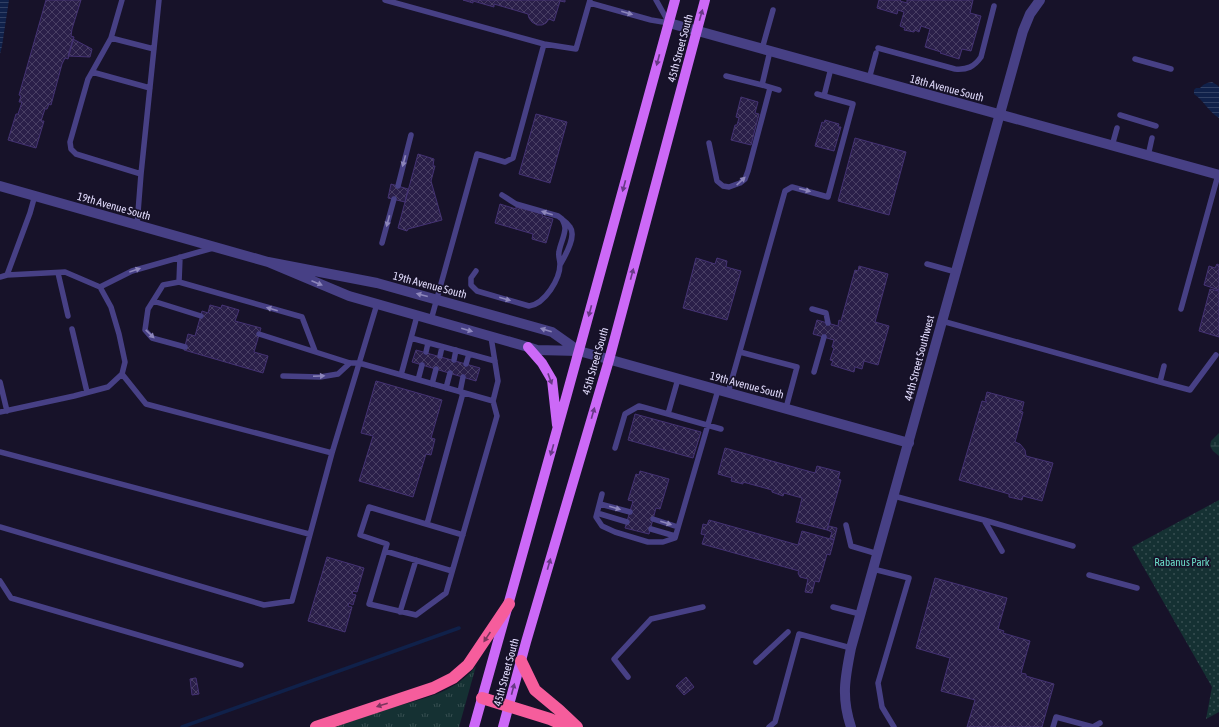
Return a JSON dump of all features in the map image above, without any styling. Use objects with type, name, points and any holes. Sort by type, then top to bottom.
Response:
[{"type":"highway","points":[[316,727],[434,688],[452,678],[468,665],[509,604]]},
{"type":"highway","points":[[521,661],[535,690],[560,710],[577,727]]},
{"type":"highway","points":[[482,698],[550,719],[568,727]]},
{"type":"main road","name":"45th Street South","points":[[474,727],[558,428],[675,0]]},
{"type":"main road","name":"45th Street South","points":[[503,727],[609,360],[696,31],[706,0]]},
{"type":"main road","points":[[528,347],[542,363],[552,380],[558,428]]},
{"type":"street","name":"44th Street Southwest","points":[[851,727],[844,698],[845,679],[851,648],[1023,31],[1030,14],[1040,0]]},
{"type":"street","name":"18th Avenue South","points":[[669,23],[1218,175]]},
{"type":"street","name":"19th Avenue South","points":[[0,186],[268,262],[377,283],[437,299],[552,332],[579,351]]},
{"type":"street","name":"19th Avenue South","points":[[268,262],[349,296],[537,350],[579,351],[909,443]]},
{"type":"lane","points":[[122,0],[111,38],[88,79],[70,142],[71,149],[76,154],[141,174]]},
{"type":"lane","points":[[138,225],[141,174],[159,0]]},
{"type":"lane","points":[[385,0],[544,44],[576,49],[590,2],[651,20],[669,23]]},
{"type":"lane","points":[[656,0],[669,23]]},
{"type":"lane","points":[[869,79],[877,50],[955,69],[964,70],[971,68],[981,57],[994,6]]},
{"type":"lane","points":[[762,85],[773,10]]},
{"type":"lane","points":[[111,38],[154,49]]},
{"type":"lane","points":[[431,320],[477,154],[505,162],[513,158],[544,44]]},
{"type":"lane","points":[[1135,59],[1171,69]]},
{"type":"lane","points":[[728,393],[785,191],[792,187],[828,197],[853,104],[820,95],[831,68]]},
{"type":"lane","points":[[92,72],[150,88]]},
{"type":"lane","points":[[726,76],[779,90]]},
{"type":"lane","points":[[709,143],[717,181],[723,186],[729,187],[740,183],[748,171],[770,88]]},
{"type":"lane","points":[[1120,116],[1156,126]]},
{"type":"lane","points":[[1112,146],[1117,128]]},
{"type":"lane","points":[[398,186],[411,135]]},
{"type":"lane","points":[[1148,156],[1152,138]]},
{"type":"lane","points":[[1182,309],[1218,175]]},
{"type":"lane","points":[[476,271],[471,278],[471,285],[477,291],[529,306],[534,306],[550,292],[571,243],[573,234],[571,228],[558,216],[516,204],[502,195]]},
{"type":"lane","points":[[7,275],[35,196]]},
{"type":"lane","points":[[382,243],[394,199]]},
{"type":"lane","points":[[560,266],[558,253],[565,228],[562,219]]},
{"type":"lane","points":[[100,287],[132,271],[216,247]]},
{"type":"lane","points":[[179,282],[180,257]]},
{"type":"lane","points":[[927,264],[956,272]]},
{"type":"lane","points":[[0,278],[7,275],[65,272],[100,287],[111,307],[125,362],[122,374],[108,387],[0,412]]},
{"type":"lane","points":[[58,273],[68,316]]},
{"type":"lane","points":[[185,347],[152,338],[145,330],[148,309],[163,285],[179,282],[302,317],[315,351]]},
{"type":"lane","points":[[153,301],[201,316]]},
{"type":"lane","points":[[0,527],[264,605],[292,600],[332,453],[377,304]]},
{"type":"lane","points":[[812,309],[826,313],[828,323]]},
{"type":"lane","points":[[401,375],[417,316]]},
{"type":"lane","points":[[942,321],[1190,390],[1216,355]]},
{"type":"lane","points":[[72,329],[87,392]]},
{"type":"lane","points":[[259,334],[350,363],[401,375],[493,401]]},
{"type":"lane","points":[[462,535],[369,507],[360,535],[387,544],[369,604],[416,615],[446,593],[497,416],[493,401],[498,381],[491,337]]},
{"type":"lane","points":[[814,372],[824,337]]},
{"type":"lane","points":[[411,338],[495,361]]},
{"type":"lane","points":[[426,352],[428,343]]},
{"type":"lane","points":[[440,356],[442,346]]},
{"type":"lane","points":[[454,360],[456,350]]},
{"type":"lane","points":[[740,352],[797,367],[786,408]]},
{"type":"lane","points":[[466,364],[469,354]]},
{"type":"lane","points":[[283,376],[320,377],[338,374],[350,363]]},
{"type":"lane","points":[[418,380],[422,365]]},
{"type":"lane","points":[[1160,382],[1164,366]]},
{"type":"lane","points":[[432,384],[436,369]]},
{"type":"lane","points":[[446,388],[450,373]]},
{"type":"lane","points":[[122,374],[146,404],[332,453]]},
{"type":"lane","points":[[427,524],[461,392],[463,377]]},
{"type":"lane","points":[[668,414],[678,378]]},
{"type":"lane","points":[[0,382],[7,411]]},
{"type":"lane","points":[[602,494],[596,517],[602,526],[648,542],[663,542],[675,538],[718,390]]},
{"type":"lane","points":[[615,448],[625,414],[639,406],[721,428]]},
{"type":"lane","points":[[0,452],[309,534]]},
{"type":"lane","points":[[894,496],[1073,546]]},
{"type":"lane","points":[[600,504],[630,512]]},
{"type":"lane","points":[[597,513],[627,522]]},
{"type":"lane","points":[[653,519],[678,527]]},
{"type":"lane","points":[[984,520],[1002,551]]},
{"type":"lane","points":[[846,525],[851,546],[878,554]]},
{"type":"lane","points":[[651,529],[675,536]]},
{"type":"lane","points":[[385,551],[452,571]]},
{"type":"lane","points":[[400,612],[416,560]]},
{"type":"lane","points":[[874,569],[909,578],[878,683],[882,707],[894,727]]},
{"type":"lane","points":[[1089,574],[1137,588]]},
{"type":"lane","points":[[0,581],[11,598],[241,665]]},
{"type":"lane","points":[[628,677],[614,659],[651,619],[703,607]]},
{"type":"lane","points":[[833,607],[860,614]]},
{"type":"lane","points":[[756,662],[788,632]]},
{"type":"lane","points":[[769,727],[774,722],[799,634],[851,648]]},
{"type":"lane","points":[[1053,727],[1056,717],[1092,727],[1100,723]]},
{"type":"green space","points":[[1219,433],[1219,456],[1210,446],[1211,441]]},
{"type":"green space","name":"Rabanus Park","points":[[1219,500],[1219,712],[1206,719],[1212,687],[1132,547]]},
{"type":"green space","points":[[476,666],[459,727],[335,727],[436,694],[467,676]]},
{"type":"water","points":[[0,0],[9,0],[0,54]]},
{"type":"water","points":[[1212,82],[1219,87],[1219,118],[1212,113],[1194,94],[1194,90],[1196,88],[1200,88],[1205,84]]},
{"type":"building","points":[[46,0],[81,0],[72,29],[71,36],[74,37],[68,59],[65,58],[62,64],[51,105],[49,104],[47,109],[45,109],[41,121],[44,121],[36,148],[8,140],[16,114],[18,114],[22,102],[19,102],[21,96],[19,95]]},
{"type":"building","points":[[463,0],[565,0],[565,2],[560,1],[554,21],[549,19],[542,25],[537,25],[532,22],[528,14],[494,4],[494,7],[473,1],[473,3]]},
{"type":"building","points":[[879,0],[901,0],[900,1],[907,3],[907,0],[973,0],[970,13],[981,16],[971,51],[962,49],[959,59],[925,47],[930,29],[921,26],[919,32],[915,30],[914,32],[904,30],[905,28],[900,26],[904,12],[898,10],[897,14],[877,8]]},
{"type":"building","points":[[73,39],[92,49],[90,57],[68,56]]},
{"type":"building","points":[[741,97],[758,102],[755,113],[759,114],[751,145],[731,140],[735,125],[737,125],[739,118],[736,117]]},
{"type":"building","points":[[536,114],[567,122],[550,183],[519,174]]},
{"type":"building","points":[[825,120],[839,124],[838,127],[841,127],[834,151],[815,146],[822,122],[824,123]]},
{"type":"building","points":[[855,138],[906,152],[889,215],[838,201]]},
{"type":"building","points":[[418,154],[434,159],[433,166],[435,166],[431,181],[442,220],[408,229],[407,231],[398,228]]},
{"type":"building","points":[[391,184],[408,189],[405,202],[388,198]]},
{"type":"building","points":[[500,204],[516,209],[516,207],[543,214],[542,216],[553,219],[546,243],[532,239],[533,234],[495,223]]},
{"type":"building","points":[[696,258],[715,264],[717,258],[727,261],[726,267],[741,271],[727,320],[683,308]]},
{"type":"building","points":[[1217,264],[1219,265],[1219,290],[1204,285],[1209,266],[1215,268]]},
{"type":"building","points":[[859,266],[888,274],[875,322],[889,326],[878,365],[864,361],[862,369],[855,367],[854,372],[831,365],[833,361],[830,360],[834,348],[832,347],[834,340],[813,334],[817,320],[838,326],[839,320],[841,321],[855,270],[858,271]]},
{"type":"building","points":[[1210,289],[1219,291],[1219,337],[1199,331]]},
{"type":"building","points":[[210,305],[221,308],[222,305],[239,310],[235,321],[261,328],[254,352],[268,356],[263,373],[184,350],[188,334],[195,336],[202,311],[208,313]]},
{"type":"building","points":[[416,350],[480,368],[476,381],[412,362]]},
{"type":"building","points":[[376,381],[442,400],[431,438],[435,439],[431,455],[426,454],[413,497],[359,481],[373,436],[361,433]]},
{"type":"building","points":[[987,392],[1024,402],[1022,410],[1020,410],[1023,412],[1015,442],[1020,444],[1025,450],[1026,456],[1053,463],[1042,501],[1023,496],[1022,500],[1009,497],[1009,494],[959,480],[982,401],[986,402]]},
{"type":"building","points":[[635,414],[701,432],[693,458],[628,440]]},
{"type":"building","points":[[725,448],[815,473],[817,466],[840,472],[838,479],[841,480],[827,530],[796,522],[802,498],[784,493],[783,496],[772,492],[772,490],[743,482],[743,484],[731,481],[732,478],[718,474]]},
{"type":"building","points":[[640,471],[669,479],[660,509],[656,508],[649,534],[625,528],[633,501],[628,500],[636,474],[639,475]]},
{"type":"building","points":[[709,520],[798,545],[802,531],[834,540],[830,555],[827,554],[819,582],[815,581],[812,593],[805,592],[808,579],[800,577],[798,573],[799,571],[702,544],[705,535],[701,534],[703,524],[707,525]]},
{"type":"building","points":[[829,526],[837,528],[834,540],[830,538],[832,532],[827,530]]},
{"type":"building","points":[[327,557],[364,568],[357,592],[353,591],[352,594],[356,595],[353,605],[349,603],[348,606],[352,607],[345,632],[308,621]]},
{"type":"building","points":[[935,578],[1007,598],[998,629],[1004,631],[1003,633],[1030,641],[1021,673],[1026,674],[1026,676],[1054,684],[1042,727],[967,727],[975,700],[941,691],[950,658],[916,648]]},
{"type":"building","points":[[686,677],[694,687],[684,695],[676,686]]},
{"type":"building","points":[[196,678],[199,694],[192,695],[190,679]]},
{"type":"waterway","points":[[182,727],[459,628]]}]
